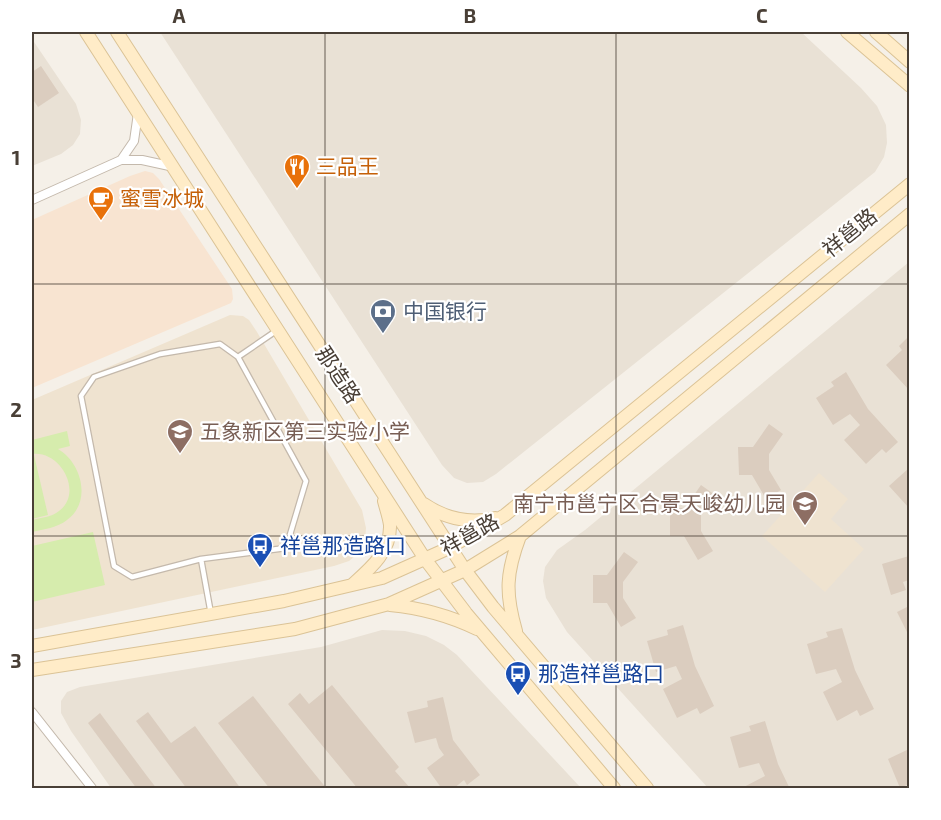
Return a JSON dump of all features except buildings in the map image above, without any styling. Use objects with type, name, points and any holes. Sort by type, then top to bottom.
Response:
[{"type":"street","name":"那造路","points":[[86,32],[441,582],[614,789]]},
{"type":"street","name":"那造路","points":[[117,32],[449,548],[517,635],[647,789]]},
{"type":"street","points":[[847,32],[909,87]]},
{"type":"street","points":[[876,32],[909,62]]},
{"type":"street","points":[[121,160],[134,141],[138,112]]},
{"type":"street","points":[[32,200],[121,160],[142,160],[174,167]]},
{"type":"street","name":"祥邕路","points":[[32,646],[350,586],[382,578],[449,548],[505,515],[909,183]]},
{"type":"street","name":"祥邕路","points":[[32,670],[295,629],[389,604],[465,570],[520,536],[909,214]]},
{"type":"street","points":[[350,586],[371,568],[386,547],[390,525],[382,492]]},
{"type":"street","points":[[419,501],[440,514],[460,520],[482,521],[505,515]]},
{"type":"street","points":[[517,635],[510,609],[507,583],[512,556],[520,536]]},
{"type":"street","points":[[389,604],[417,607],[451,617],[481,631]]},
{"type":"street","points":[[32,712],[92,789]]},
{"type":"lane","points":[[238,357],[278,330]]},
{"type":"lane","points":[[220,344],[238,357],[306,481],[286,548],[201,559],[132,577],[114,566],[81,396],[94,377],[160,354],[220,344]]},
{"type":"lane","points":[[201,559],[211,614]]},
{"type":"shaded area","points":[[160,32],[801,32],[877,106],[886,125],[887,143],[884,157],[875,172],[496,474],[483,482],[467,483],[454,478],[442,465]]},
{"type":"shaded area","points":[[32,39],[76,104],[81,120],[80,134],[73,145],[61,154],[32,166]]},
{"type":"shaded area","points":[[145,171],[153,173],[159,179],[232,289],[231,303],[32,388],[32,220]]},
{"type":"shaded area","points":[[909,262],[909,788],[708,788],[567,632],[546,598],[543,581],[545,567],[557,550],[585,530]]},
{"type":"shaded area","name":"五象新区第三实验小学","points":[[230,315],[243,316],[249,320],[362,510],[366,528],[365,540],[359,553],[349,561],[334,566],[32,630],[32,400]]},
{"type":"shaded area","name":"南宁市邕宁区合景天峻幼儿园","points":[[819,473],[848,499],[831,519],[864,549],[825,592],[762,536]]},
{"type":"shaded area","points":[[382,630],[405,631],[426,636],[457,655],[581,788],[111,788],[61,713],[61,701],[67,692],[80,687],[321,647]]},
{"type":"green space","points":[[67,431],[70,446],[58,449],[73,463],[78,473],[81,483],[80,503],[75,512],[63,523],[32,532],[32,520],[56,513],[66,503],[69,484],[59,465],[52,459],[32,454],[32,440]]},
{"type":"green space","points":[[32,455],[34,455],[48,515],[32,519]]},
{"type":"green space","points":[[93,532],[105,585],[32,602],[32,546]]},
{"type":"place","name":"三品王","points":[[297,190]]},
{"type":"place","name":"蜜雪冰城","points":[[101,222]]},
{"type":"place","name":"中国银行","points":[[383,335]]},
{"type":"place","name":"五象新区第三实验小学","points":[[180,455]]},
{"type":"place","name":"南宁市邕宁区合景天峻幼儿园","points":[[805,527]]},
{"type":"place","name":"祥邕那造路口","points":[[260,569]]},
{"type":"place","name":"那造祥邕路口","points":[[518,697]]}]
